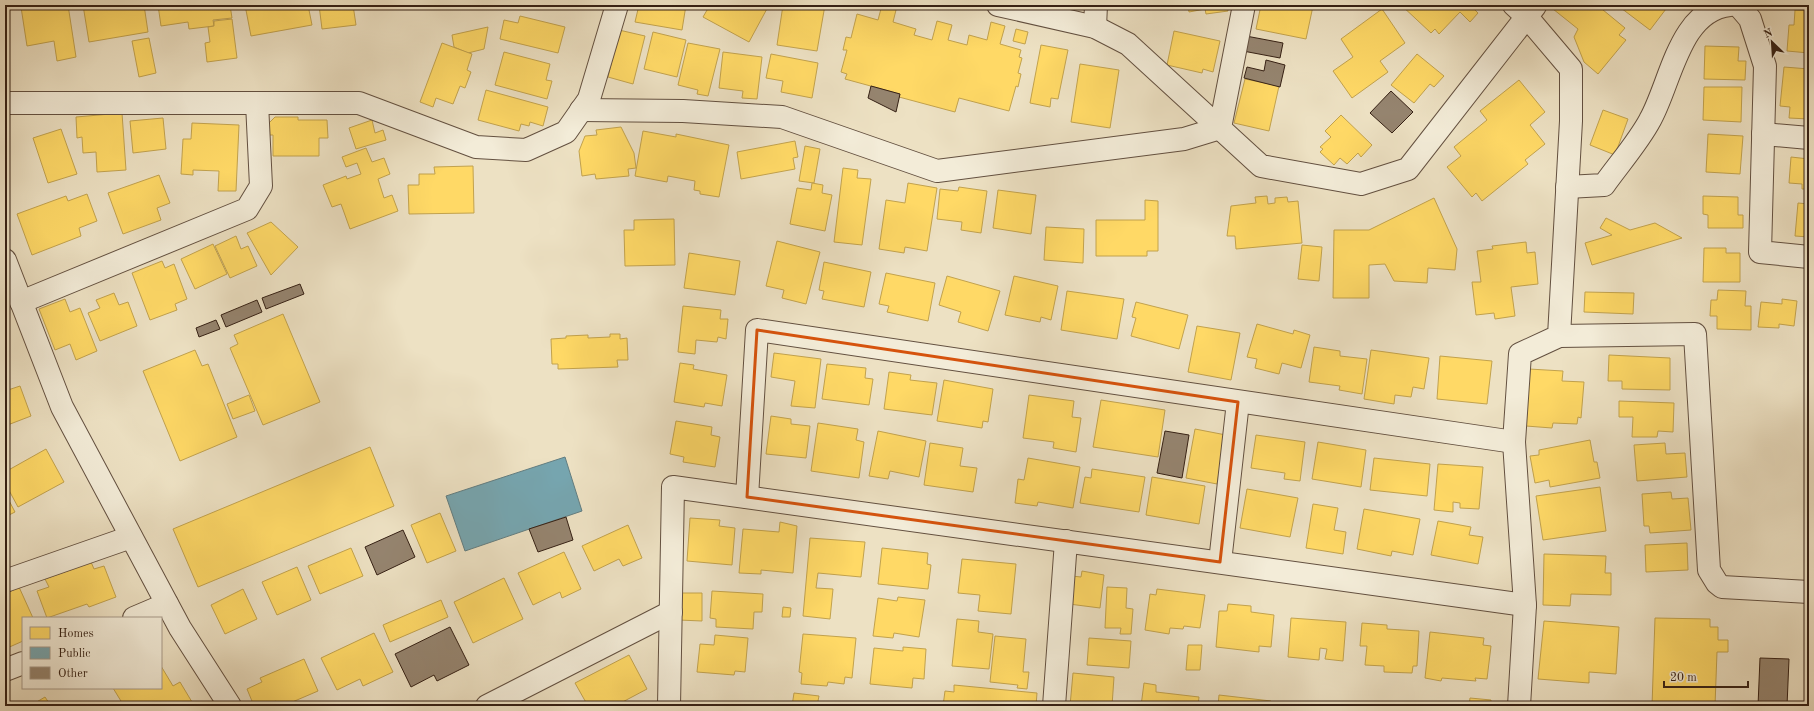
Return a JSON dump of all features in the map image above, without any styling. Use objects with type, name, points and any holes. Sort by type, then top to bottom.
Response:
[{"type":"street","points":[[5,103],[359,103],[476,147],[526,150],[566,132],[589,99],[617,5]]},
{"type":"street","points":[[998,5],[1095,27],[1128,44],[1261,166],[1361,184],[1408,169],[1525,9],[1571,69],[1571,121],[1559,336]]},
{"type":"street","points":[[1095,27],[1096,5]]},
{"type":"street","points":[[1220,128],[1244,5]]},
{"type":"street","points":[[1567,188],[1604,185],[1650,120],[1686,33],[1702,17],[1721,6],[1741,6],[1750,19],[1765,66],[1760,252],[1809,257]]},
{"type":"street","points":[[21,302],[247,209],[261,186],[257,103]]},
{"type":"street","points":[[581,110],[683,110],[782,117],[937,171],[1184,139],[1220,128]]},
{"type":"street","points":[[1763,134],[1809,138]]},
{"type":"street","points":[[5,260],[62,407],[180,628],[230,706]]},
{"type":"street","points":[[746,497],[757,330],[1514,442]]},
{"type":"street","points":[[1519,706],[1525,605],[1514,442],[1520,354],[1559,336],[1695,334],[1709,570],[1717,583],[1722,587],[1809,592]]},
{"type":"street","points":[[1220,562],[1238,402]]},
{"type":"street","points":[[669,706],[673,487],[1525,605]]},
{"type":"street","points":[[5,581],[131,536]]},
{"type":"street","points":[[1054,706],[1066,541]]},
{"type":"street","points":[[136,617],[167,604]]},
{"type":"street","points":[[487,706],[671,612]]},
{"type":"street","points":[[5,670],[22,662]]},
{"type":"highlighted area","points":[[757,330],[1238,402],[1220,562],[747,497]]},
{"type":"building: Homes","points":[[34,5],[68,5],[76,57],[57,61],[54,41],[27,46],[21,7]]},
{"type":"building: Homes","points":[[83,5],[144,5],[148,32],[89,42]]},
{"type":"building: Homes","points":[[158,5],[230,5],[232,18],[213,20],[214,26],[189,29],[188,22],[161,26]]},
{"type":"building: Homes","points":[[245,5],[308,5],[312,25],[251,36]]},
{"type":"building: Homes","points":[[319,5],[353,5],[356,25],[322,29]]},
{"type":"building: Homes","points":[[639,5],[686,5],[682,30],[635,22]]},
{"type":"building: Homes","points":[[710,5],[769,5],[749,42],[703,17]]},
{"type":"building: Homes","points":[[783,5],[825,5],[817,51],[777,45]]},
{"type":"building: Homes","points":[[882,5],[897,6],[893,22],[916,29],[914,35],[932,40],[937,21],[952,25],[948,40],[967,45],[969,35],[987,40],[991,22],[1005,26],[1000,44],[1021,50],[1019,57],[1022,58],[1018,73],[1021,74],[1018,87],[1016,86],[1009,111],[959,98],[955,112],[899,97],[900,94],[845,79],[847,74],[841,72],[847,50],[843,50],[846,37],[851,38],[857,14],[878,20]]},
{"type":"building: Homes","points":[[1139,5],[1164,5],[1163,8]]},
{"type":"building: Homes","points":[[1188,5],[1227,5],[1228,11],[1206,14],[1205,9],[1189,12]]},
{"type":"building: Homes","points":[[1261,5],[1313,6],[1306,39],[1256,29]]},
{"type":"building: Homes","points":[[1401,5],[1470,5],[1478,13],[1470,22],[1460,12],[1439,34],[1435,29],[1431,33]]},
{"type":"building: Homes","points":[[1556,5],[1597,5],[1625,28],[1619,35],[1626,40],[1598,74],[1584,62],[1574,37],[1578,29],[1553,9]]},
{"type":"building: Homes","points":[[1617,5],[1669,5],[1650,30]]},
{"type":"building: Homes","points":[[1382,9],[1405,43],[1380,61],[1388,72],[1352,98],[1333,71],[1353,57],[1341,39]]},
{"type":"building: Homes","points":[[1795,10],[1809,11],[1809,53],[1787,51],[1789,25],[1794,25]]},
{"type":"building: Homes","points":[[520,16],[565,27],[558,53],[500,39],[504,20],[518,23]]},
{"type":"building: Homes","points":[[232,19],[237,58],[207,62],[205,43],[210,42],[208,27],[214,26],[214,21]]},
{"type":"building: Homes","points":[[488,27],[484,49],[468,53],[454,47],[452,35]]},
{"type":"building: Homes","points":[[1016,29],[1028,32],[1025,44],[1013,41]]},
{"type":"building: Homes","points":[[619,30],[645,36],[633,84],[608,77]]},
{"type":"building: Homes","points":[[1174,31],[1220,41],[1213,72],[1203,69],[1202,73],[1167,65]]},
{"type":"building: Homes","points":[[653,32],[686,40],[677,77],[644,69]]},
{"type":"building: Homes","points":[[149,38],[156,73],[139,77],[132,41]]},
{"type":"building: Homes","points":[[442,43],[472,54],[467,70],[471,72],[465,88],[460,86],[453,104],[436,98],[433,107],[420,102]]},
{"type":"building: Homes","points":[[688,43],[720,49],[708,96],[697,94],[698,90],[678,85]]},
{"type":"building: Homes","points":[[1041,45],[1068,50],[1058,99],[1051,98],[1050,107],[1030,103]]},
{"type":"building: Homes","points":[[1705,46],[1739,47],[1738,61],[1746,61],[1745,80],[1704,79]]},
{"type":"building: Homes","points":[[504,52],[550,64],[546,80],[552,81],[547,99],[495,85]]},
{"type":"building: Homes","points":[[723,52],[762,57],[757,99],[742,98],[743,91],[719,88]]},
{"type":"building: Homes","points":[[771,54],[818,63],[812,98],[781,92],[783,81],[766,78]]},
{"type":"building: Homes","points":[[1417,54],[1444,76],[1434,87],[1430,84],[1414,103],[1391,85]]},
{"type":"building: Homes","points":[[1080,64],[1119,70],[1110,128],[1071,122]]},
{"type":"building: Homes","points":[[1784,67],[1809,69],[1809,119],[1789,118],[1790,107],[1780,106]]},
{"type":"building: Homes","points":[[1245,79],[1279,86],[1269,131],[1234,123]]},
{"type":"building: Homes","points":[[1519,80],[1545,112],[1530,125],[1545,144],[1525,160],[1528,164],[1482,201],[1476,193],[1472,197],[1447,167],[1461,156],[1454,147],[1487,120],[1480,111]]},
{"type":"building: Homes","points":[[1704,87],[1742,87],[1741,122],[1703,120]]},
{"type":"building: Homes","points":[[486,90],[548,107],[543,126],[530,122],[529,126],[521,124],[519,131],[478,120]]},
{"type":"building: Homes","points":[[1603,110],[1628,119],[1615,155],[1590,145]]},
{"type":"building: Homes","points":[[122,113],[126,170],[97,172],[96,152],[83,153],[82,137],[77,138],[76,117]]},
{"type":"building: Homes","points":[[1341,115],[1372,145],[1361,157],[1358,153],[1347,164],[1340,158],[1334,165],[1320,152],[1323,149],[1320,147],[1331,137],[1325,131]]},
{"type":"building: Homes","points":[[275,117],[298,117],[298,120],[327,120],[328,138],[319,138],[319,156],[273,156],[273,135],[266,135],[266,126]]},
{"type":"building: Homes","points":[[163,118],[166,149],[133,153],[130,121]]},
{"type":"building: Homes","points":[[372,120],[375,133],[383,130],[386,140],[356,149],[349,128]]},
{"type":"building: Homes","points":[[192,123],[239,125],[236,191],[218,191],[219,171],[193,170],[193,175],[181,174],[183,139],[191,139]]},
{"type":"building: Homes","points":[[621,127],[634,153],[636,168],[628,169],[629,176],[596,179],[595,174],[582,176],[579,151],[585,136],[597,135],[596,130]]},
{"type":"building: Homes","points":[[61,129],[77,174],[48,183],[33,138]]},
{"type":"building: Homes","points":[[643,131],[676,137],[676,134],[729,145],[719,197],[700,194],[700,191],[694,190],[695,181],[668,176],[667,182],[635,176]]},
{"type":"building: Homes","points":[[1708,134],[1743,136],[1740,174],[1706,172]]},
{"type":"building: Homes","points":[[795,141],[798,157],[793,158],[795,169],[741,179],[737,152]]},
{"type":"building: Homes","points":[[805,146],[820,149],[814,183],[799,181]]},
{"type":"building: Homes","points":[[366,148],[372,162],[384,158],[390,174],[378,179],[384,198],[392,195],[398,211],[350,229],[341,204],[332,207],[323,185],[346,176],[347,179],[361,174],[357,163],[346,167],[342,157]]},
{"type":"building: Homes","points":[[1791,157],[1809,159],[1809,189],[1802,189],[1802,184],[1789,183]]},
{"type":"building: Homes","points":[[473,166],[474,213],[409,214],[408,185],[419,185],[419,174],[435,174],[434,167]]},
{"type":"building: Homes","points":[[843,168],[858,170],[857,178],[871,179],[862,245],[834,242]]},
{"type":"building: Homes","points":[[159,175],[170,203],[157,208],[161,220],[123,234],[108,193]]},
{"type":"building: Homes","points":[[812,183],[823,185],[822,193],[832,195],[825,231],[790,224],[797,188],[811,190]]},
{"type":"building: Homes","points":[[908,183],[937,188],[927,251],[905,247],[904,253],[879,249],[886,200],[905,203]]},
{"type":"building: Homes","points":[[959,187],[987,191],[981,233],[961,230],[962,222],[937,219],[940,189],[958,191]]},
{"type":"building: Homes","points":[[998,190],[1036,195],[1031,234],[993,228]]},
{"type":"building: Homes","points":[[87,194],[97,221],[79,228],[81,236],[32,255],[17,214],[66,196],[68,201]]},
{"type":"building: Homes","points":[[1267,196],[1268,204],[1275,203],[1275,198],[1287,197],[1288,202],[1298,201],[1302,243],[1236,249],[1235,236],[1227,236],[1231,206],[1256,203],[1255,197]]},
{"type":"building: Homes","points":[[1703,196],[1738,197],[1738,215],[1743,215],[1743,228],[1708,228],[1708,215],[1703,214]]},
{"type":"building: Homes","points":[[1434,198],[1457,249],[1455,270],[1428,268],[1427,283],[1394,281],[1385,264],[1369,265],[1369,298],[1333,298],[1334,230],[1369,230]]},
{"type":"building: Homes","points":[[1145,200],[1158,201],[1158,251],[1147,251],[1147,256],[1096,256],[1096,220],[1145,220]]},
{"type":"building: Homes","points":[[1798,203],[1809,204],[1809,237],[1795,236]]},
{"type":"building: Homes","points":[[1606,218],[1630,230],[1655,223],[1682,238],[1592,265],[1585,243],[1612,235],[1600,228]]},
{"type":"building: Homes","points":[[674,219],[675,265],[625,266],[624,230],[634,230],[634,220]]},
{"type":"building: Homes","points":[[271,222],[298,247],[271,275],[247,233]]},
{"type":"building: Homes","points":[[1046,227],[1084,229],[1083,263],[1044,260]]},
{"type":"building: Homes","points":[[236,236],[241,249],[248,246],[257,266],[230,278],[215,246]]},
{"type":"building: Homes","points":[[777,241],[820,252],[806,304],[782,298],[784,290],[766,286]]},
{"type":"building: Homes","points":[[1526,242],[1527,253],[1535,252],[1538,284],[1511,287],[1515,316],[1495,319],[1494,313],[1476,315],[1472,282],[1481,282],[1477,251],[1493,249],[1492,246]]},
{"type":"building: Homes","points":[[213,244],[227,274],[195,289],[181,259]]},
{"type":"building: Homes","points":[[1302,245],[1322,247],[1319,281],[1298,279]]},
{"type":"building: Homes","points":[[1704,248],[1726,248],[1726,253],[1740,253],[1740,282],[1703,282]]},
{"type":"building: Homes","points":[[689,253],[740,261],[735,295],[684,288]]},
{"type":"building: Homes","points":[[162,261],[165,268],[174,264],[187,299],[175,304],[177,310],[150,320],[132,273]]},
{"type":"building: Homes","points":[[824,262],[871,272],[864,307],[822,299],[824,291],[819,290]]},
{"type":"building: Homes","points":[[886,273],[935,283],[928,321],[887,312],[889,306],[879,304]]},
{"type":"building: Homes","points":[[947,276],[1000,291],[988,331],[958,322],[961,312],[939,305]]},
{"type":"building: Homes","points":[[1014,276],[1058,286],[1051,320],[1041,317],[1040,322],[1005,315]]},
{"type":"building: Homes","points":[[1718,290],[1746,291],[1745,306],[1751,306],[1751,330],[1717,329],[1717,316],[1710,316],[1711,300],[1717,300]]},
{"type":"building: Homes","points":[[1067,291],[1124,299],[1117,339],[1061,330]]},
{"type":"building: Homes","points":[[1585,292],[1634,293],[1633,314],[1584,312]]},
{"type":"building: Homes","points":[[114,293],[119,305],[128,302],[137,326],[100,341],[88,313],[100,308],[96,300]]},
{"type":"building: Homes","points":[[65,299],[70,312],[80,308],[97,351],[76,360],[70,344],[55,350],[39,309]]},
{"type":"building: Homes","points":[[1782,299],[1797,301],[1794,326],[1779,324],[1779,328],[1758,327],[1761,302],[1782,304]]},
{"type":"building: Homes","points":[[1136,302],[1188,315],[1179,349],[1131,336],[1136,318],[1132,317]]},
{"type":"building: Homes","points":[[683,306],[721,310],[720,319],[728,319],[726,339],[718,337],[717,342],[696,340],[695,354],[678,352]]},
{"type":"building: Homes","points":[[283,314],[320,402],[263,425],[230,348],[238,344],[234,335]]},
{"type":"building: Homes","points":[[1257,324],[1293,334],[1294,330],[1310,335],[1301,368],[1282,363],[1279,374],[1255,368],[1257,359],[1247,357]]},
{"type":"building: Homes","points":[[1197,326],[1240,333],[1231,380],[1188,372]]},
{"type":"building: Homes","points":[[610,334],[620,334],[620,339],[627,338],[628,360],[617,360],[618,367],[558,369],[558,364],[552,364],[551,339],[566,338],[566,336],[588,335],[588,338],[610,337]]},
{"type":"building: Homes","points":[[1314,347],[1340,351],[1340,356],[1367,359],[1362,394],[1339,390],[1340,386],[1309,382]]},
{"type":"building: Homes","points":[[195,350],[202,366],[208,364],[237,437],[180,461],[143,371]]},
{"type":"building: Homes","points":[[1371,350],[1429,358],[1424,389],[1413,387],[1411,397],[1395,395],[1394,404],[1364,399]]},
{"type":"building: Homes","points":[[774,353],[821,359],[815,408],[791,406],[795,381],[771,377]]},
{"type":"building: Homes","points":[[1609,355],[1670,358],[1670,390],[1622,389],[1622,381],[1608,381]]},
{"type":"building: Homes","points":[[1440,356],[1492,361],[1487,404],[1437,399]]},
{"type":"building: Homes","points":[[680,363],[694,365],[693,369],[727,375],[722,406],[705,403],[704,407],[674,402]]},
{"type":"building: Homes","points":[[827,364],[866,368],[865,378],[873,379],[869,405],[822,399]]},
{"type":"building: Homes","points":[[1529,369],[1563,371],[1562,381],[1584,382],[1581,418],[1578,417],[1577,424],[1553,423],[1552,428],[1526,426]]},
{"type":"building: Homes","points":[[889,372],[911,375],[910,380],[937,383],[932,415],[884,409]]},
{"type":"building: Homes","points":[[944,380],[993,389],[988,422],[983,421],[982,428],[937,421]]},
{"type":"building: Homes","points":[[20,386],[31,416],[5,426],[5,391]]},
{"type":"building: Homes","points":[[249,395],[255,411],[233,419],[227,404]]},
{"type":"building: Homes","points":[[1029,395],[1074,401],[1072,417],[1081,418],[1076,452],[1053,448],[1054,442],[1023,438]]},
{"type":"building: Homes","points":[[1101,400],[1165,410],[1158,457],[1093,447]]},
{"type":"building: Homes","points":[[1619,401],[1674,403],[1673,432],[1658,431],[1657,437],[1632,437],[1633,417],[1619,417]]},
{"type":"building: Homes","points":[[771,416],[791,419],[791,424],[810,426],[806,458],[766,454]]},
{"type":"building: Homes","points":[[676,421],[712,427],[711,435],[720,437],[715,467],[683,462],[684,457],[670,454]]},
{"type":"building: Homes","points":[[818,423],[858,429],[856,440],[864,442],[859,478],[811,471]]},
{"type":"building: Homes","points":[[1195,429],[1226,435],[1217,484],[1186,478]]},
{"type":"building: Homes","points":[[878,431],[926,441],[919,477],[890,471],[888,479],[869,476]]},
{"type":"building: Homes","points":[[1256,435],[1305,442],[1300,481],[1284,479],[1285,473],[1251,468]]},
{"type":"building: Homes","points":[[1590,440],[1594,462],[1597,462],[1600,478],[1550,487],[1549,480],[1535,483],[1530,456],[1539,455],[1539,450]]},
{"type":"building: Homes","points":[[1318,442],[1366,450],[1361,487],[1312,479]]},
{"type":"building: Homes","points":[[930,443],[963,448],[960,466],[977,468],[973,492],[924,485]]},
{"type":"building: Homes","points":[[1665,443],[1666,454],[1685,453],[1687,477],[1637,481],[1634,445]]},
{"type":"building: Homes","points":[[370,447],[394,506],[198,587],[173,529]]},
{"type":"building: Homes","points":[[46,449],[64,482],[18,507],[5,483],[5,472]]},
{"type":"building: Homes","points":[[1028,458],[1080,467],[1073,508],[1038,502],[1037,506],[1015,503],[1018,479],[1024,480]]},
{"type":"building: Homes","points":[[1374,458],[1430,464],[1427,496],[1370,490]]},
{"type":"building: Homes","points":[[1438,464],[1483,467],[1479,509],[1460,508],[1460,503],[1453,502],[1453,512],[1434,510]]},
{"type":"building: Homes","points":[[1092,469],[1145,477],[1139,512],[1080,503],[1085,477],[1091,478]]},
{"type":"building: Homes","points":[[1152,477],[1205,486],[1199,524],[1146,515]]},
{"type":"building: Homes","points":[[1600,487],[1606,531],[1543,540],[1536,496]]},
{"type":"building: Homes","points":[[1247,489],[1298,498],[1290,537],[1240,528]]},
{"type":"building: Homes","points":[[1671,492],[1672,499],[1688,498],[1691,530],[1650,533],[1649,526],[1644,526],[1642,494]]},
{"type":"building: Homes","points":[[5,493],[15,512],[5,517]]},
{"type":"building: Homes","points":[[1313,504],[1338,508],[1334,530],[1346,532],[1343,554],[1306,548]]},
{"type":"building: Homes","points":[[1364,509],[1420,519],[1413,555],[1392,551],[1391,556],[1357,549]]},
{"type":"building: Homes","points":[[440,513],[456,551],[427,563],[411,525]]},
{"type":"building: Homes","points":[[690,518],[720,520],[719,526],[735,528],[732,565],[687,561]]},
{"type":"building: Homes","points":[[1438,521],[1471,527],[1469,535],[1483,537],[1478,564],[1431,555]]},
{"type":"building: Homes","points":[[780,522],[797,526],[793,573],[761,570],[761,574],[739,573],[743,529],[779,532]]},
{"type":"building: Homes","points":[[628,525],[642,558],[623,566],[619,559],[594,571],[582,546]]},
{"type":"building: Homes","points":[[810,538],[865,542],[861,577],[818,573],[816,588],[833,589],[830,619],[803,616]]},
{"type":"building: Homes","points":[[1687,543],[1688,570],[1646,572],[1645,545]]},
{"type":"building: Homes","points":[[351,548],[363,576],[320,594],[308,566]]},
{"type":"building: Homes","points":[[882,548],[928,553],[927,564],[931,565],[928,589],[878,584]]},
{"type":"building: Homes","points":[[564,552],[581,589],[562,598],[560,592],[533,605],[518,573]]},
{"type":"building: Homes","points":[[1544,554],[1606,556],[1605,573],[1611,573],[1611,595],[1571,594],[1570,606],[1543,605]]},
{"type":"building: Homes","points":[[962,559],[1016,564],[1011,614],[978,611],[980,595],[958,593]]},
{"type":"building: Homes","points":[[91,562],[94,569],[104,566],[116,597],[89,607],[87,604],[47,617],[37,591],[49,587],[45,579]]},
{"type":"building: Homes","points":[[297,567],[311,600],[277,615],[262,582]]},
{"type":"building: Homes","points":[[1082,571],[1104,575],[1100,608],[1069,604],[1072,576],[1081,577]]},
{"type":"building: Homes","points":[[504,578],[523,619],[473,643],[454,602]]},
{"type":"building: Homes","points":[[19,587],[33,617],[22,617],[22,641],[5,649],[5,592],[6,594]]},
{"type":"building: Homes","points":[[1107,587],[1127,588],[1126,608],[1133,609],[1131,634],[1120,634],[1121,628],[1105,628]]},
{"type":"building: Homes","points":[[243,589],[257,619],[225,634],[211,605]]},
{"type":"building: Homes","points":[[1157,589],[1205,595],[1200,628],[1184,626],[1183,629],[1170,628],[1169,634],[1145,630],[1150,594],[1156,595]]},
{"type":"building: Homes","points":[[712,591],[763,594],[762,612],[754,612],[753,629],[716,627],[716,619],[710,618]]},
{"type":"building: Homes","points":[[679,593],[702,593],[702,621],[679,620]]},
{"type":"building: Homes","points":[[898,597],[925,600],[919,637],[894,633],[893,638],[873,636],[878,598],[897,601]]},
{"type":"building: Homes","points":[[441,600],[448,617],[390,642],[383,625]]},
{"type":"building: Homes","points":[[1228,604],[1251,606],[1251,612],[1274,615],[1271,647],[1259,646],[1259,652],[1216,647],[1219,611],[1227,611]]},
{"type":"building: Homes","points":[[783,607],[791,608],[790,617],[782,617]]},
{"type":"building: Homes","points":[[1291,618],[1346,622],[1343,661],[1325,659],[1327,649],[1320,648],[1319,660],[1288,657]]},
{"type":"building: Homes","points":[[1655,618],[1710,619],[1710,627],[1718,627],[1718,640],[1728,640],[1728,652],[1717,652],[1715,706],[1652,706]]},
{"type":"building: Homes","points":[[957,619],[979,621],[978,632],[993,634],[989,669],[952,666]]},
{"type":"building: Homes","points":[[1544,621],[1619,627],[1616,674],[1589,672],[1589,683],[1538,679]]},
{"type":"building: Homes","points":[[1362,623],[1387,625],[1387,629],[1419,631],[1417,666],[1413,666],[1412,673],[1384,672],[1384,666],[1365,665],[1367,646],[1360,646]]},
{"type":"building: Homes","points":[[1430,632],[1484,638],[1483,645],[1491,646],[1487,679],[1475,678],[1476,681],[1442,678],[1441,681],[1425,678]]},
{"type":"building: Homes","points":[[374,633],[393,672],[363,686],[360,679],[337,690],[321,658]]},
{"type":"building: Homes","points":[[803,634],[856,638],[852,678],[845,677],[844,684],[828,682],[827,686],[801,684],[802,673],[799,672]]},
{"type":"building: Homes","points":[[715,635],[748,638],[745,672],[735,671],[734,675],[697,672],[700,644],[714,645]]},
{"type":"building: Homes","points":[[995,636],[1026,639],[1023,672],[1029,672],[1027,689],[1017,688],[1018,685],[990,682]]},
{"type":"building: Homes","points":[[1089,638],[1131,641],[1129,668],[1087,665]]},
{"type":"building: Homes","points":[[1188,645],[1202,645],[1200,670],[1186,670]]},
{"type":"building: Homes","points":[[903,647],[926,649],[924,679],[913,678],[912,688],[870,684],[874,648],[903,651]]},
{"type":"building: Homes","points":[[629,655],[647,689],[615,706],[588,706],[575,683]]},
{"type":"building: Homes","points":[[304,659],[318,691],[283,706],[278,706],[276,701],[265,706],[254,706],[247,689],[262,682],[260,678]]},
{"type":"building: Homes","points":[[162,668],[173,686],[180,682],[192,702],[186,706],[140,706],[139,704],[137,706],[124,706],[114,689],[162,689]]},
{"type":"building: Homes","points":[[1073,673],[1114,677],[1112,706],[1070,706]]},
{"type":"building: Homes","points":[[1144,683],[1156,685],[1156,692],[1199,697],[1198,706],[1141,706]]},
{"type":"building: Homes","points":[[954,685],[1037,693],[1036,706],[943,706],[945,691],[954,692]]},
{"type":"building: Homes","points":[[794,693],[819,696],[817,706],[792,706]]},
{"type":"building: Homes","points":[[1219,695],[1271,701],[1270,706],[1218,706]]},
{"type":"building: Homes","points":[[45,697],[51,706],[30,706]]},
{"type":"building: Homes","points":[[1470,698],[1491,700],[1491,706],[1469,706]]},
{"type":"building: Homes","points":[[553,703],[554,706],[545,706]]},
{"type":"building: Homes","points":[[1363,704],[1379,706],[1362,706]]},
{"type":"building: Public","points":[[565,457],[582,511],[465,551],[446,496]]},
{"type":"building: Other","points":[[1246,36],[1283,43],[1280,58],[1243,51]]},
{"type":"building: Other","points":[[1266,60],[1285,65],[1280,87],[1244,78],[1247,67],[1264,71]]},
{"type":"building: Other","points":[[871,86],[900,94],[896,112],[868,98]]},
{"type":"building: Other","points":[[1391,91],[1413,112],[1392,133],[1370,113]]},
{"type":"building: Other","points":[[300,284],[304,294],[266,309],[262,298]]},
{"type":"building: Other","points":[[1809,294],[1809,325],[1807,325]]},
{"type":"building: Other","points":[[257,300],[262,312],[226,327],[221,315]]},
{"type":"building: Other","points":[[216,320],[220,329],[199,337],[196,328]]},
{"type":"building: Other","points":[[1165,431],[1189,435],[1182,478],[1157,473]]},
{"type":"building: Other","points":[[566,517],[573,540],[538,552],[529,529]]},
{"type":"building: Other","points":[[403,530],[415,557],[377,575],[365,547]]},
{"type":"building: Other","points":[[450,627],[469,665],[437,681],[434,675],[411,687],[395,654]]},
{"type":"building: Other","points":[[1760,658],[1789,659],[1787,706],[1758,706]]}]
